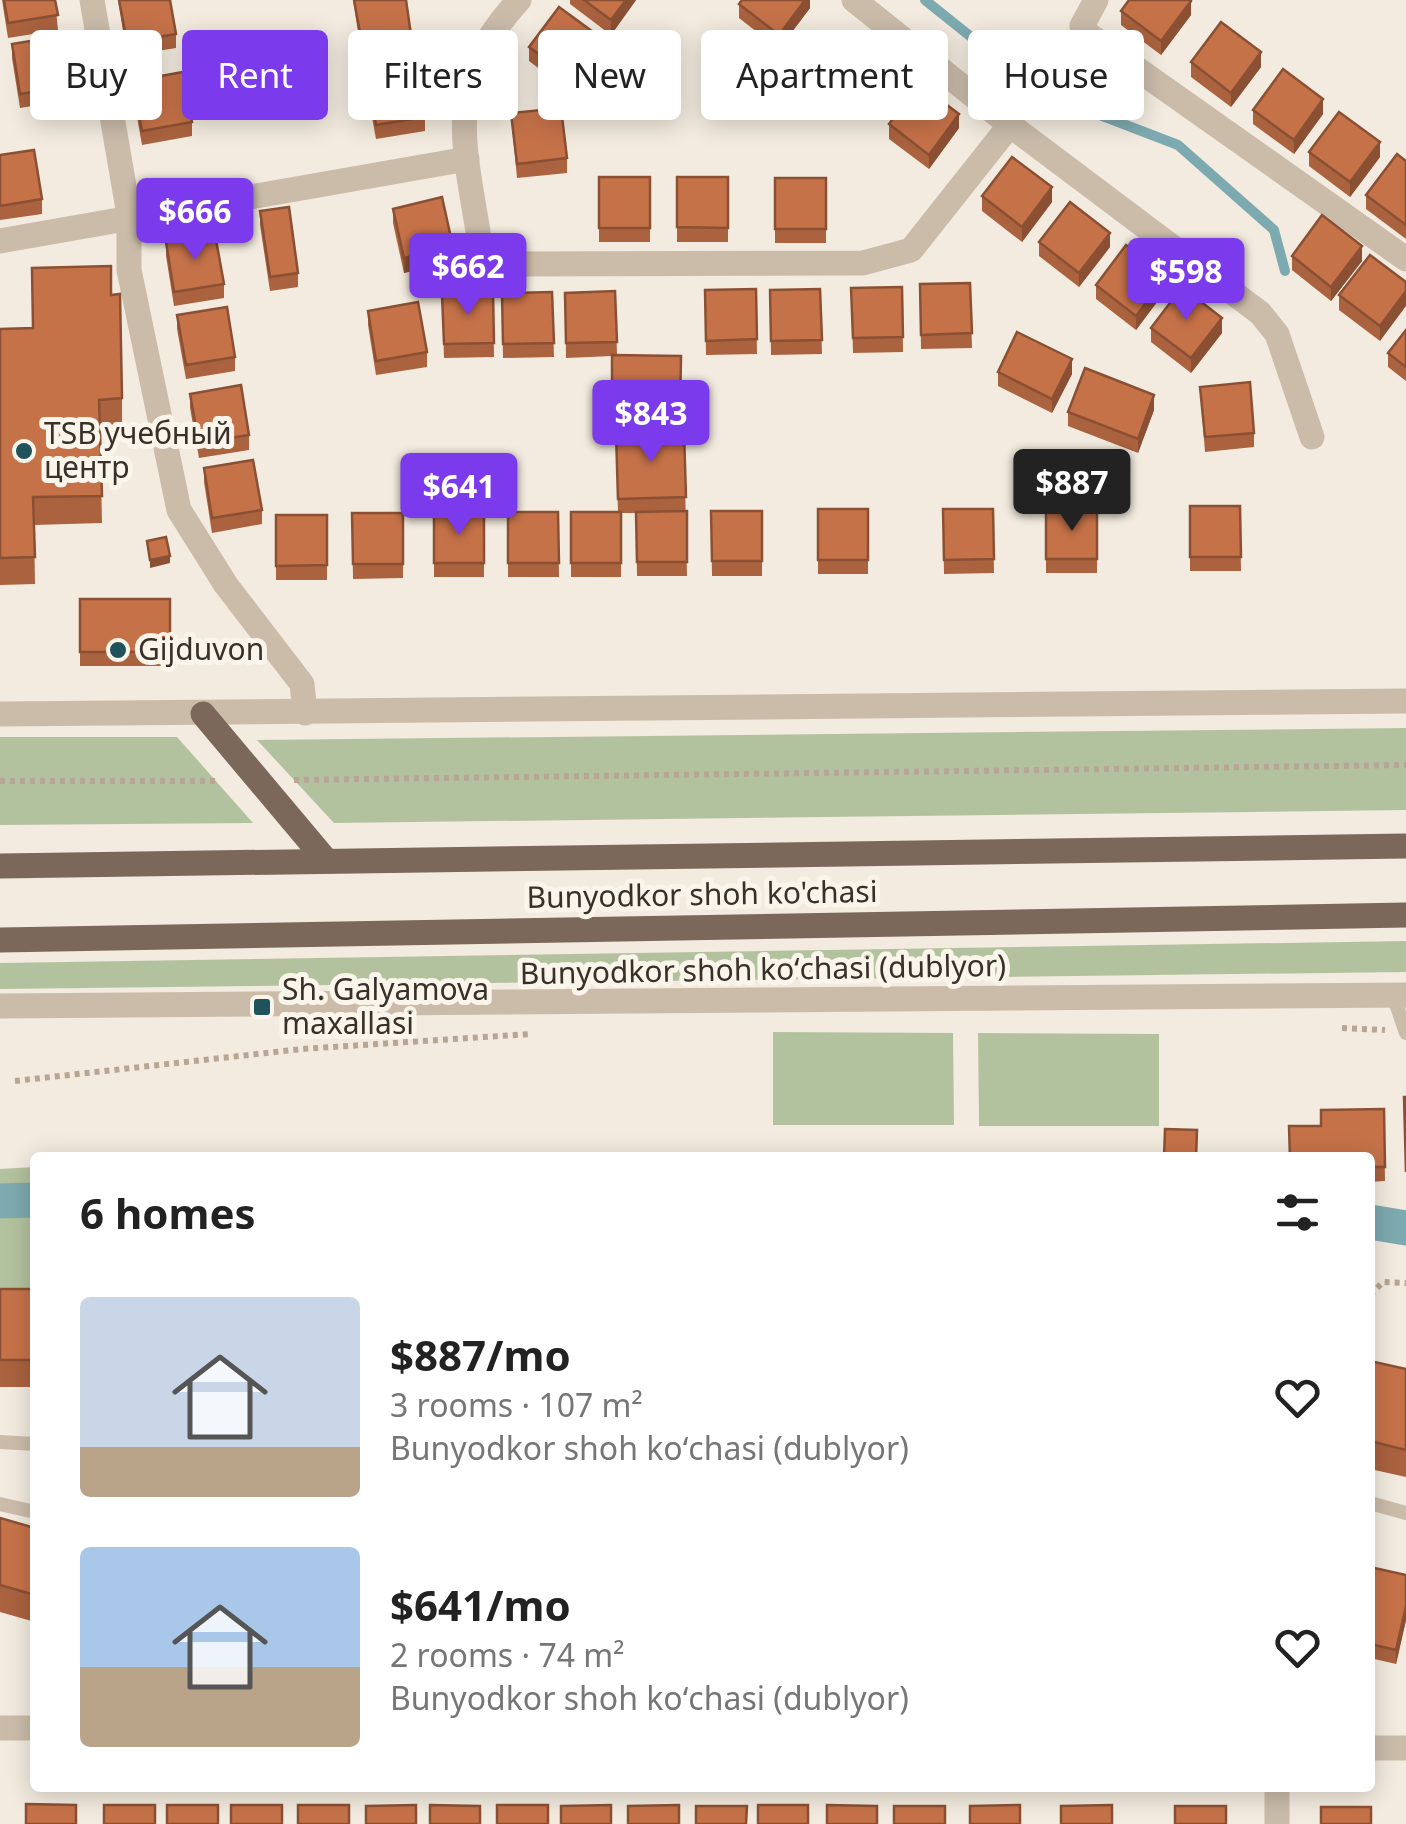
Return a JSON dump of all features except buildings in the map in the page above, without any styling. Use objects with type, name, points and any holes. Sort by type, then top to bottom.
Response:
[{"type":"main road","points":[[203,714],[324,858]]},
{"type":"main road","name":"Bunyodkor shoh ko'chasi","points":[[0,866],[324,858],[1406,846]]},
{"type":"main road","name":"Bunyodkor shoh ko'chasi","points":[[0,940],[1406,915]]},
{"type":"street","points":[[92,0],[130,215],[129,270],[180,510],[226,585],[302,684],[305,713]]},
{"type":"street","points":[[519,0],[495,26],[472,68],[462,112],[480,244],[491,259],[510,264],[863,263],[911,250],[1010,126]]},
{"type":"street","points":[[854,0],[1010,126],[1260,313],[1277,334],[1312,437]]},
{"type":"street","points":[[1090,8],[1082,26],[1089,35],[1406,258]]},
{"type":"street","points":[[0,241],[467,158]]},
{"type":"street","points":[[0,714],[1406,701]]},
{"type":"street","name":"Bunyodkor shoh koʻchasi (dublyor)","points":[[0,1006],[1400,995]]},
{"type":"street","points":[[0,1728],[30,1728]]},
{"type":"street","points":[[1375,1748],[1406,1748]]},
{"type":"street","points":[[1277,1792],[1277,1824]]},
{"type":"lane","points":[[1400,995],[1406,1032]]},
{"type":"lane","points":[[0,1442],[30,1444]]},
{"type":"lane","points":[[0,1504],[30,1511]]},
{"type":"lane","points":[[1375,1504],[1406,1513]]},
{"type":"path","points":[[294,780],[1406,765]]},
{"type":"path","points":[[0,781],[215,781]]},
{"type":"path","points":[[1327,1027],[1406,1032]]},
{"type":"path","points":[[14,1080],[302,1049],[539,1034]]},
{"type":"path","points":[[1375,1290],[1383,1282],[1406,1283]]},
{"type":"green space","points":[[1406,728],[1406,810],[334,823],[257,740]]},
{"type":"green space","points":[[0,737],[177,737],[253,823],[0,825]]},
{"type":"green space","points":[[1406,941],[1406,972],[0,989],[0,963]]},
{"type":"green space","points":[[773,1032],[953,1033],[954,1125],[773,1125]]},
{"type":"green space","points":[[978,1033],[1159,1034],[1159,1126],[979,1126]]},
{"type":"green space","points":[[30,1167],[30,1292],[0,1292],[0,1169]]},
{"type":"waterway","points":[[925,0],[1040,92],[1178,145],[1274,230],[1285,271]]},
{"type":"waterway","points":[[0,1201],[30,1200]]},
{"type":"waterway","points":[[1375,1223],[1406,1228]]},
{"type":"place","name":"TSB учебный центр","points":[[24,451]]},
{"type":"place","name":"Gijduvon","points":[[118,650]]},
{"type":"place","name":"Sh. Galyamova maxallasi","points":[[262,1007]]}]
